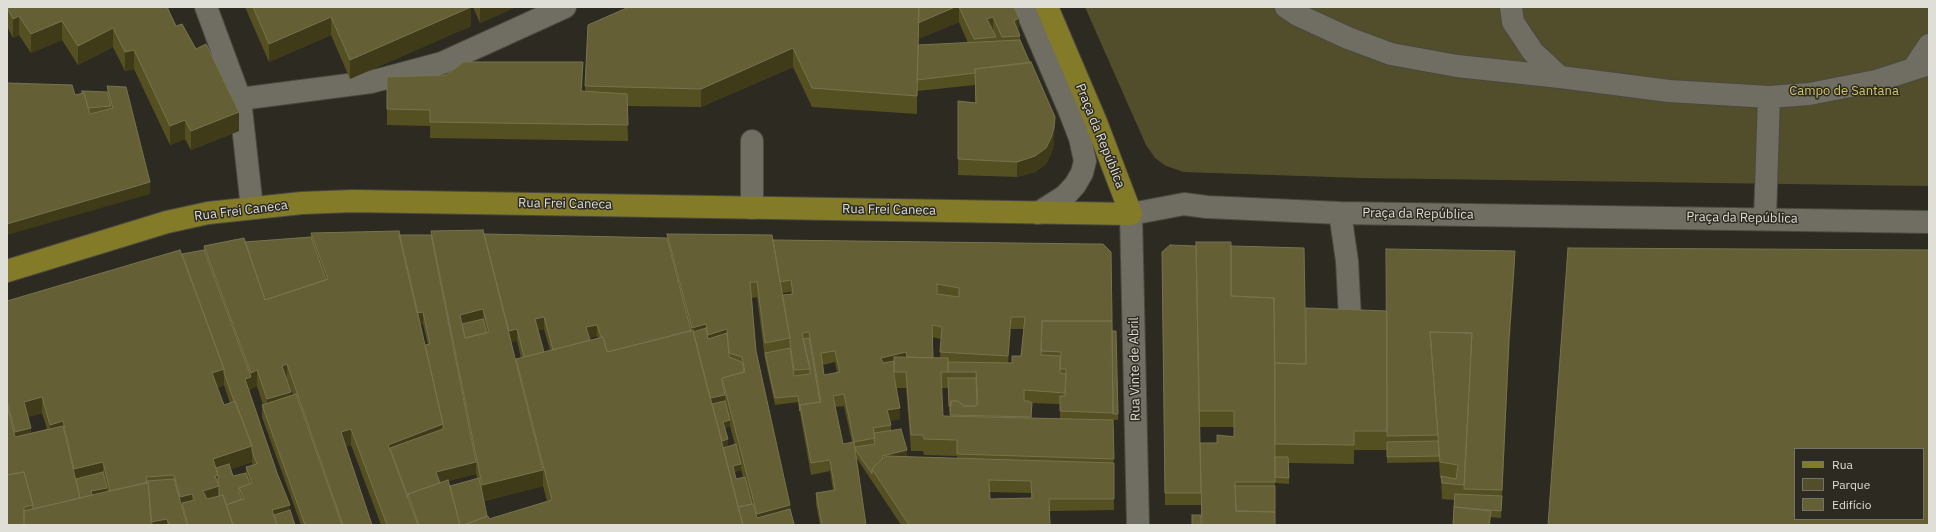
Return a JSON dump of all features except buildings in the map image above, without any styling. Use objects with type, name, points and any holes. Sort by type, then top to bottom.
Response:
[{"type":"main road","name":"Praça da República","points":[[1047,7],[1096,122],[1131,214]]},
{"type":"main road","name":"Rua Frei Caneca","points":[[7,271],[167,222],[208,213],[252,208],[353,201],[1131,214]]},
{"type":"street","points":[[206,7],[240,99],[252,208]]},
{"type":"street","points":[[240,99],[371,82],[442,63],[565,7]]},
{"type":"street","name":"Praça da República","points":[[1025,7],[1070,112],[1080,138],[1085,161],[1082,173],[1076,185],[1065,196],[1038,213]]},
{"type":"street","points":[[1286,7],[1298,15],[1348,38],[1391,54],[1457,66],[1669,91],[1769,97],[1809,94],[1876,81],[1921,66],[1929,45]]},
{"type":"street","points":[[1510,7],[1513,22],[1533,52],[1560,77]]},
{"type":"street","points":[[1765,218],[1769,97]]},
{"type":"street","points":[[752,141],[752,208]]},
{"type":"street","name":"Praça da República","points":[[1131,214],[1184,204],[1207,207],[1340,213],[1765,218],[1929,222]]},
{"type":"street","points":[[1340,213],[1346,261],[1350,318]]},
{"type":"street","name":"Rua Vinte de Abril","points":[[1131,214],[1138,525]]},
{"type":"green space","name":"Campo de Santana","points":[[1085,7],[1929,7],[1929,186],[1361,178],[1184,172],[1166,166],[1155,158],[1146,145]]}]
